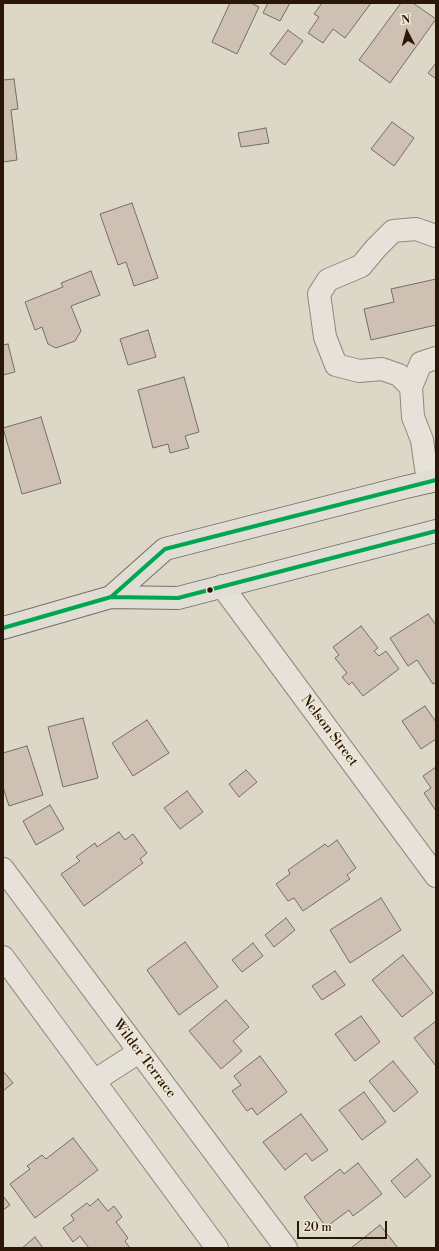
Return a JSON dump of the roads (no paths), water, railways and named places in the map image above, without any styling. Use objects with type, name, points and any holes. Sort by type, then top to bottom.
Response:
[{"type":"main road","points":[[111,597],[165,549],[433,480]]},
{"type":"main road","points":[[3,628],[111,597],[178,598],[436,531]]},
{"type":"street","points":[[411,387],[399,375],[382,369],[359,371],[336,365],[325,336],[319,294],[328,280],[362,266],[376,248],[394,231],[416,229],[436,236]]},
{"type":"street","points":[[433,480],[422,440],[413,417],[411,387],[421,363],[436,358]]},
{"type":"street","name":"Nelson Street","points":[[222,586],[436,876]]},
{"type":"street","name":"Wilder Terrace","points":[[3,869],[286,1248]]},
{"type":"street","points":[[3,957],[217,1248]]},
{"type":"street","points":[[94,1081],[139,1052]]}]
